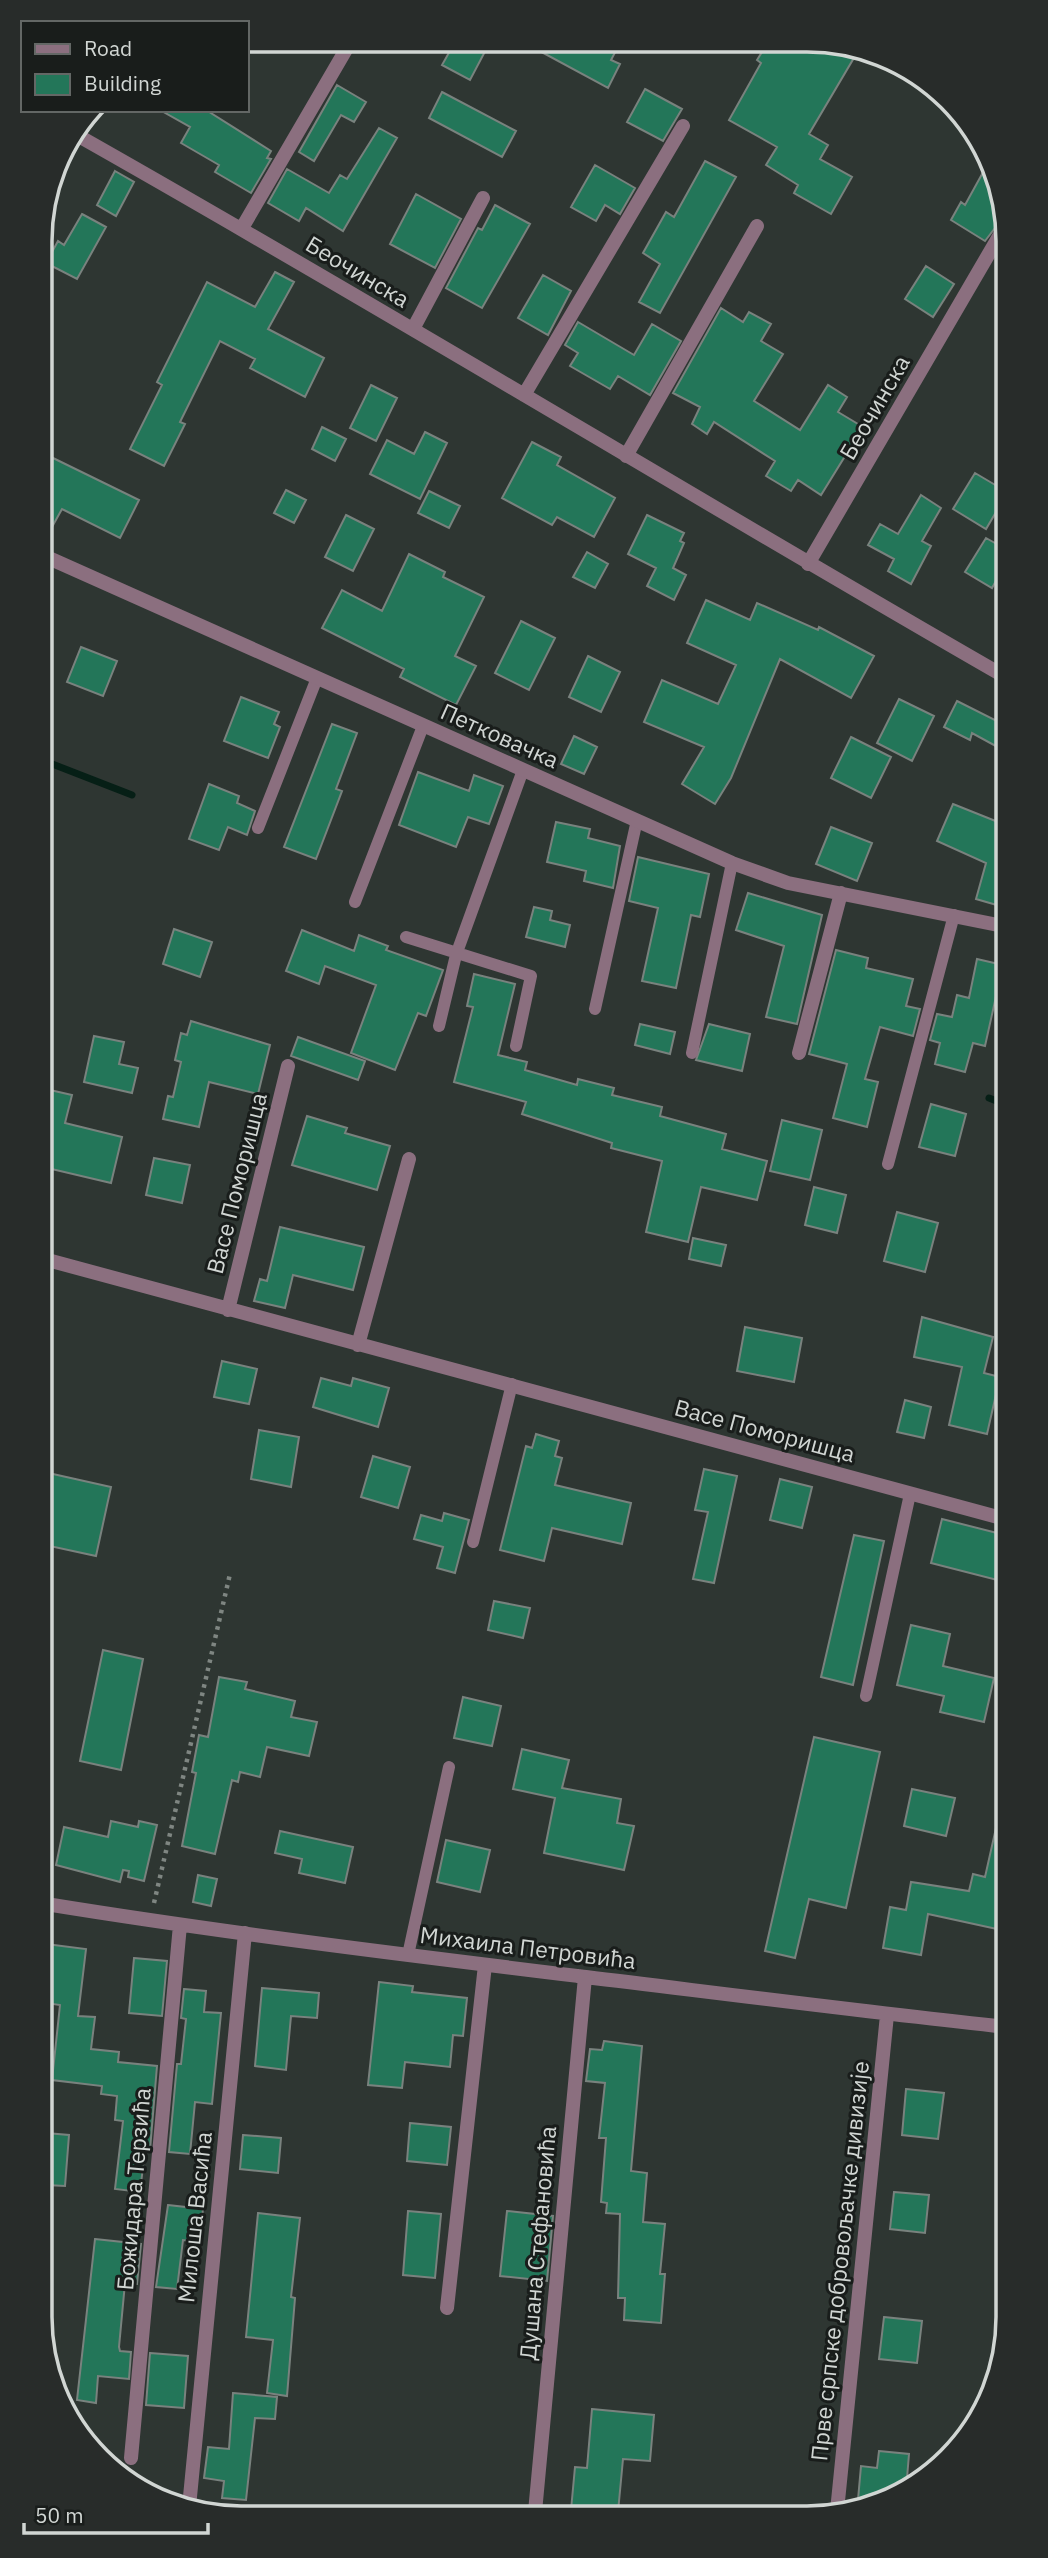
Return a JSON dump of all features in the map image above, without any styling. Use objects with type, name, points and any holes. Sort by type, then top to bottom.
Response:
[{"type":"street","points":[[242,228],[344,53]]},
{"type":"street","points":[[523,395],[683,125]]},
{"type":"street","name":"Беочинска","points":[[83,138],[242,228],[808,564],[996,671]]},
{"type":"street","points":[[413,330],[483,198]]},
{"type":"street","points":[[626,456],[757,226]]},
{"type":"street","name":"Беочинска","points":[[808,564],[996,242]]},
{"type":"street","name":"Петковачка","points":[[53,560],[732,863],[788,883],[996,924]]},
{"type":"street","points":[[799,1053],[841,893]]},
{"type":"street","name":"Васе Поморишца","points":[[228,1310],[288,1066]]},
{"type":"street","points":[[358,1346],[409,1159]]},
{"type":"street","name":"Васе Поморишца","points":[[53,1261],[995,1516]]},
{"type":"street","name":"Михаила Петровића","points":[[53,1905],[150,1921],[485,1965],[995,2026]]},
{"type":"street","name":"Божидара Терзића","points":[[131,2458],[180,1925]]},
{"type":"street","name":"Милоша Васића","points":[[190,2498],[245,1933]]},
{"type":"street","points":[[447,2308],[485,1965]]},
{"type":"street","name":"Душана Стефановића","points":[[536,2506],[585,1977]]},
{"type":"street","name":"Прве српске добровољачке дивизије","points":[[838,2503],[887,2015]]},
{"type":"lane","points":[[258,828],[317,678]]},
{"type":"lane","points":[[355,902],[423,726]]},
{"type":"lane","points":[[439,1026],[456,955],[523,770]]},
{"type":"lane","points":[[594,1009],[637,820]]},
{"type":"lane","points":[[692,1053],[732,863]]},
{"type":"lane","points":[[888,1164],[954,915]]},
{"type":"lane","points":[[406,937],[456,955],[531,976],[516,1046]]},
{"type":"lane","points":[[473,1542],[512,1384]]},
{"type":"lane","points":[[866,1696],[910,1494]]},
{"type":"lane","points":[[408,1955],[449,1767]]},
{"type":"path","points":[[150,1921],[230,1574]]},
{"type":"building","points":[[449,53],[484,53],[470,80],[442,65]]},
{"type":"building","points":[[543,53],[615,53],[611,60],[620,64],[608,88]]},
{"type":"building","points":[[761,53],[819,53],[853,59],[809,134],[828,145],[820,159],[852,177],[831,214],[794,193],[798,185],[766,165],[777,147],[729,120],[761,63],[757,60]]},
{"type":"building","points":[[337,85],[366,102],[354,122],[341,115],[314,161],[299,152]]},
{"type":"building","points":[[645,89],[682,109],[663,141],[627,122]]},
{"type":"building","points":[[442,92],[516,131],[502,157],[429,118]]},
{"type":"building","points":[[164,112],[209,112],[271,151],[267,158],[271,159],[251,193],[215,172],[219,165],[181,143],[190,127]]},
{"type":"building","points":[[379,128],[397,138],[343,231],[306,208],[299,221],[268,203],[287,169],[329,193],[340,175],[347,179]]},
{"type":"building","points":[[705,161],[736,177],[660,313],[639,302],[660,264],[643,253],[666,212],[674,217]]},
{"type":"building","points":[[595,165],[635,188],[620,214],[605,205],[596,221],[571,207]]},
{"type":"building","points":[[115,171],[134,182],[116,216],[97,205]]},
{"type":"building","points":[[982,173],[989,192],[995,228],[985,241],[951,220],[961,202],[965,205]]},
{"type":"building","points":[[416,194],[461,219],[435,268],[390,244]]},
{"type":"building","points":[[495,205],[530,224],[482,308],[446,288],[478,228],[482,230]]},
{"type":"building","points":[[82,214],[106,227],[77,279],[53,267],[53,250],[58,241],[64,245]]},
{"type":"building","points":[[926,266],[954,284],[933,317],[905,299]]},
{"type":"building","points":[[275,272],[294,282],[268,329],[324,358],[305,397],[250,368],[255,359],[220,341],[180,422],[185,424],[164,466],[130,449],[162,385],[157,382],[207,282],[255,307]]},
{"type":"building","points":[[543,275],[571,291],[548,335],[518,318]]},
{"type":"building","points":[[721,308],[743,322],[749,312],[771,324],[761,341],[783,354],[754,401],[800,430],[828,385],[847,397],[838,412],[863,427],[821,495],[798,480],[791,491],[766,476],[775,461],[714,422],[707,434],[692,424],[700,407],[673,393]]},
{"type":"building","points":[[578,322],[634,355],[652,324],[681,341],[650,395],[618,376],[610,389],[570,366],[578,353],[565,345]]},
{"type":"building","points":[[371,385],[397,398],[376,441],[350,428]]},
{"type":"building","points":[[322,427],[346,439],[335,461],[312,449]]},
{"type":"building","points":[[425,432],[447,443],[420,499],[370,474],[387,440],[414,454]]},
{"type":"building","points":[[532,442],[561,457],[557,465],[615,498],[594,537],[557,517],[552,525],[502,498]]},
{"type":"building","points":[[53,458],[139,500],[120,538],[62,509],[53,525]]},
{"type":"building","points":[[975,473],[996,485],[996,512],[986,529],[953,509]]},
{"type":"building","points":[[286,490],[306,500],[294,523],[274,513]]},
{"type":"building","points":[[429,491],[460,506],[449,528],[418,513]]},
{"type":"building","points":[[921,495],[941,508],[922,541],[931,546],[911,584],[888,571],[894,559],[868,545],[880,524],[898,534]]},
{"type":"building","points":[[346,515],[374,529],[353,571],[325,557]]},
{"type":"building","points":[[647,515],[684,533],[680,541],[684,543],[673,568],[686,575],[674,600],[647,586],[656,568],[628,554]]},
{"type":"building","points":[[986,538],[996,544],[996,581],[992,588],[965,572]]},
{"type":"building","points":[[587,552],[608,564],[595,588],[573,577]]},
{"type":"building","points":[[409,554],[445,572],[443,577],[484,597],[455,656],[476,666],[456,705],[400,677],[404,669],[322,628],[342,590],[382,611]]},
{"type":"building","points":[[706,600],[750,620],[757,603],[818,630],[819,627],[874,656],[851,698],[780,659],[731,778],[715,804],[682,784],[704,747],[644,722],[662,680],[718,704],[736,665],[687,643]]},
{"type":"building","points":[[521,621],[555,638],[529,690],[495,673]]},
{"type":"building","points":[[81,647],[117,661],[103,696],[67,682]]},
{"type":"building","points":[[588,656],[620,672],[601,712],[569,697]]},
{"type":"building","points":[[241,697],[279,712],[274,724],[280,727],[268,758],[224,741]]},
{"type":"building","points":[[899,699],[934,716],[912,761],[877,743]]},
{"type":"building","points":[[957,701],[996,720],[996,746],[972,733],[970,740],[944,727]]},
{"type":"building","points":[[332,724],[357,733],[336,789],[342,791],[316,859],[284,847]]},
{"type":"building","points":[[574,736],[597,747],[584,774],[561,764]]},
{"type":"building","points":[[851,737],[891,757],[871,798],[831,778]]},
{"type":"building","points":[[418,772],[469,791],[474,775],[503,786],[489,824],[468,817],[456,847],[399,825]]},
{"type":"building","points":[[209,784],[239,796],[237,803],[255,811],[247,835],[228,827],[219,850],[189,839]]},
{"type":"building","points":[[953,804],[996,821],[996,905],[976,899],[986,863],[937,841]]},
{"type":"building","points":[[556,822],[590,829],[588,838],[620,846],[613,888],[584,881],[586,871],[547,862]]},
{"type":"building","points":[[831,827],[872,843],[857,881],[816,864]]},
{"type":"building","points":[[638,857],[709,874],[700,917],[691,915],[676,988],[642,981],[658,908],[629,901]]},
{"type":"building","points":[[748,893],[822,915],[797,1024],[766,1017],[784,946],[736,930]]},
{"type":"building","points":[[534,907],[552,911],[550,920],[570,925],[565,947],[526,937]]},
{"type":"building","points":[[174,929],[212,942],[200,977],[163,964]]},
{"type":"building","points":[[302,930],[354,951],[359,935],[388,946],[386,950],[443,970],[426,1016],[418,1013],[395,1070],[351,1053],[376,985],[325,966],[319,984],[286,971]]},
{"type":"building","points":[[836,950],[868,958],[866,968],[913,979],[906,1006],[920,1009],[913,1036],[880,1027],[865,1079],[878,1082],[867,1127],[833,1118],[847,1064],[809,1054]]},
{"type":"building","points":[[977,959],[996,963],[996,998],[985,1046],[973,1043],[965,1072],[935,1064],[940,1043],[930,1040],[937,1014],[952,1017],[957,995],[969,998]]},
{"type":"building","points":[[474,974],[515,984],[498,1055],[527,1062],[525,1070],[577,1085],[578,1079],[614,1088],[612,1095],[662,1107],[660,1116],[726,1134],[722,1149],[767,1161],[757,1200],[701,1187],[688,1242],[646,1232],[662,1161],[611,1148],[612,1143],[522,1114],[526,1102],[454,1082],[473,1007],[467,1006]]},
{"type":"building","points":[[191,1021],[270,1045],[258,1094],[209,1082],[199,1127],[163,1119],[168,1096],[173,1097],[181,1062],[175,1060],[181,1033],[187,1035]]},
{"type":"building","points":[[640,1024],[675,1032],[670,1054],[635,1045]]},
{"type":"building","points":[[709,1024],[750,1034],[742,1071],[696,1060]]},
{"type":"building","points":[[94,1036],[124,1042],[119,1064],[138,1068],[132,1093],[84,1082]]},
{"type":"building","points":[[298,1037],[365,1061],[358,1080],[291,1056]]},
{"type":"building","points":[[53,1091],[72,1095],[65,1123],[122,1137],[111,1183],[53,1169]]},
{"type":"building","points":[[931,1104],[966,1114],[955,1156],[919,1147]]},
{"type":"building","points":[[307,1116],[347,1128],[345,1133],[390,1146],[377,1190],[292,1165]]},
{"type":"building","points":[[782,1120],[822,1130],[810,1180],[770,1171]]},
{"type":"building","points":[[154,1158],[190,1165],[182,1203],[146,1195]]},
{"type":"building","points":[[814,1187],[846,1195],[837,1233],[805,1225]]},
{"type":"building","points":[[897,1212],[938,1223],[925,1272],[884,1261]]},
{"type":"building","points":[[280,1227],[364,1247],[353,1290],[293,1275],[285,1308],[254,1301],[260,1279],[267,1281]]},
{"type":"building","points":[[693,1238],[726,1245],[721,1266],[689,1259]]},
{"type":"building","points":[[922,1317],[993,1337],[984,1373],[995,1376],[995,1397],[987,1434],[949,1425],[962,1367],[914,1357]]},
{"type":"building","points":[[745,1327],[802,1338],[794,1382],[737,1371]]},
{"type":"building","points":[[222,1361],[257,1369],[249,1404],[214,1397]]},
{"type":"building","points":[[321,1378],[351,1386],[353,1378],[389,1388],[378,1427],[313,1407]]},
{"type":"building","points":[[905,1400],[931,1407],[924,1438],[897,1432]]},
{"type":"building","points":[[259,1430],[299,1437],[291,1487],[251,1479]]},
{"type":"building","points":[[536,1434],[559,1441],[555,1456],[562,1458],[555,1485],[631,1503],[622,1544],[552,1528],[544,1561],[500,1550],[526,1446],[532,1448]]},
{"type":"building","points":[[373,1456],[410,1467],[398,1508],[361,1497]]},
{"type":"building","points":[[704,1469],[737,1476],[714,1583],[693,1579],[708,1512],[695,1510]]},
{"type":"building","points":[[53,1474],[111,1487],[96,1556],[53,1547]]},
{"type":"building","points":[[780,1479],[812,1487],[802,1528],[770,1520]]},
{"type":"building","points":[[444,1513],[469,1520],[455,1573],[437,1568],[443,1547],[414,1539],[421,1515],[442,1521]]},
{"type":"building","points":[[942,1519],[995,1533],[995,1580],[931,1563]]},
{"type":"building","points":[[854,1535],[884,1541],[853,1685],[821,1677]]},
{"type":"building","points":[[494,1601],[530,1608],[523,1638],[488,1630]]},
{"type":"building","points":[[911,1625],[950,1634],[943,1666],[994,1678],[984,1722],[940,1712],[944,1696],[897,1685]]},
{"type":"building","points":[[103,1650],[143,1659],[121,1770],[80,1761]]},
{"type":"building","points":[[219,1677],[247,1682],[245,1689],[295,1701],[291,1717],[317,1722],[309,1756],[267,1747],[260,1777],[240,1772],[238,1782],[232,1780],[215,1854],[182,1846],[196,1773],[192,1772],[199,1735],[208,1737]]},
{"type":"building","points":[[463,1697],[501,1706],[492,1746],[454,1738]]},
{"type":"building","points":[[814,1737],[880,1752],[846,1908],[809,1899],[795,1958],[765,1951]]},
{"type":"building","points":[[522,1749],[569,1760],[562,1788],[621,1799],[617,1823],[634,1826],[624,1870],[544,1853],[555,1798],[513,1789]]},
{"type":"building","points":[[912,1789],[955,1798],[946,1836],[904,1826]]},
{"type":"building","points":[[111,1821],[138,1827],[139,1821],[157,1825],[144,1881],[128,1877],[129,1871],[123,1870],[120,1882],[56,1865],[64,1827],[108,1837]]},
{"type":"building","points":[[280,1831],[353,1847],[345,1883],[299,1873],[302,1859],[275,1853]]},
{"type":"building","points":[[995,1831],[995,1929],[928,1914],[921,1955],[883,1948],[890,1907],[906,1910],[911,1882],[969,1891],[973,1874],[985,1877]]},
{"type":"building","points":[[446,1840],[490,1850],[480,1892],[437,1882]]},
{"type":"building","points":[[198,1875],[217,1879],[211,1906],[193,1902]]},
{"type":"building","points":[[53,1945],[86,1949],[78,2016],[95,2017],[91,2049],[119,2052],[118,2062],[157,2066],[150,2150],[145,2150],[140,2192],[115,2189],[123,2121],[115,2120],[117,2096],[101,2094],[102,2086],[53,2080],[60,2005],[53,2004]]},
{"type":"building","points":[[134,1958],[167,1961],[162,2016],[129,2013]]},
{"type":"building","points":[[379,1982],[413,1986],[412,1992],[467,1998],[463,2036],[453,2035],[450,2067],[405,2062],[402,2088],[368,2085]]},
{"type":"building","points":[[262,1988],[319,1993],[317,2018],[291,2016],[286,2070],[255,2066]]},
{"type":"building","points":[[184,1989],[206,1991],[204,2012],[221,2013],[212,2104],[195,2102],[190,2154],[169,2152],[177,2064],[181,2064],[186,2019],[181,2018]]},
{"type":"building","points":[[604,2041],[642,2046],[631,2171],[647,2173],[643,2222],[665,2224],[660,2274],[665,2274],[661,2323],[624,2320],[625,2298],[618,2298],[620,2214],[606,2213],[607,2203],[601,2202],[606,2138],[599,2138],[605,2083],[586,2081],[590,2049],[602,2050]]},
{"type":"building","points":[[906,2089],[944,2093],[938,2139],[902,2135]]},
{"type":"building","points":[[410,2123],[451,2127],[447,2165],[407,2161]]},
{"type":"building","points":[[53,2134],[69,2135],[65,2186],[53,2185]]},
{"type":"building","points":[[243,2135],[281,2138],[278,2173],[240,2169]]},
{"type":"building","points":[[894,2192],[929,2195],[925,2233],[890,2229]]},
{"type":"building","points":[[168,2205],[203,2209],[199,2242],[183,2240],[177,2289],[156,2287]]},
{"type":"building","points":[[408,2211],[441,2214],[435,2278],[403,2275]]},
{"type":"building","points":[[507,2211],[553,2216],[547,2281],[500,2276]]},
{"type":"building","points":[[258,2213],[300,2218],[291,2297],[295,2298],[287,2396],[267,2393],[273,2340],[246,2337]]},
{"type":"building","points":[[95,2239],[141,2244],[137,2284],[125,2283],[119,2347],[120,2351],[131,2352],[129,2379],[98,2376],[96,2403],[77,2400]]},
{"type":"building","points":[[884,2317],[922,2321],[917,2363],[879,2359]]},
{"type":"building","points":[[150,2353],[188,2356],[184,2408],[146,2405]]},
{"type":"building","points":[[233,2393],[277,2397],[275,2419],[255,2418],[246,2500],[222,2498],[224,2481],[204,2478],[208,2447],[229,2449]]},
{"type":"building","points":[[592,2409],[654,2415],[650,2461],[623,2459],[619,2506],[571,2506],[575,2467],[587,2468]]},
{"type":"building","points":[[879,2451],[909,2454],[907,2477],[858,2498],[861,2466],[877,2468]]},
{"type":"waterway","points":[[53,764],[132,795]]},
{"type":"waterway","points":[[989,1098],[996,1101]]}]
